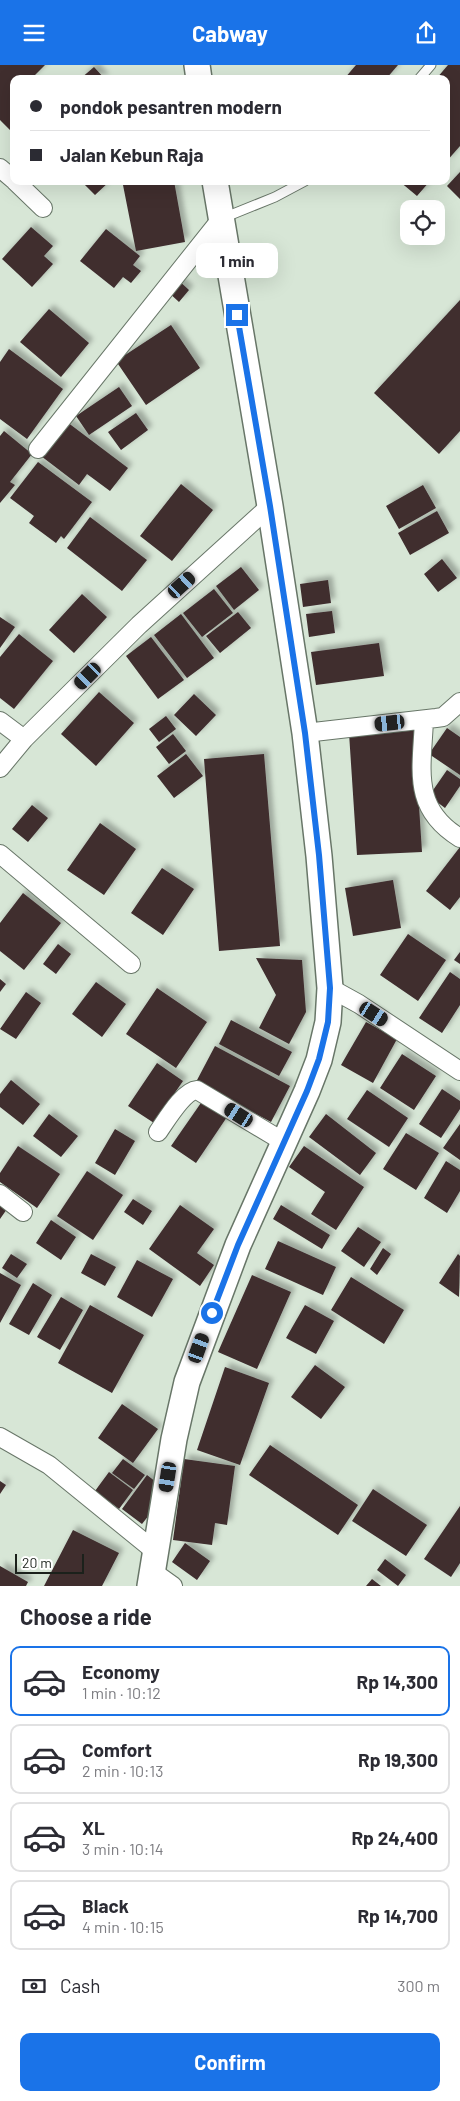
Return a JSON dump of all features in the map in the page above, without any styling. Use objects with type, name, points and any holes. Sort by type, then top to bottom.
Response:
[{"type":"street","points":[[0,168],[10,177]]},
{"type":"street","points":[[18,185],[43,208]]},
{"type":"street","points":[[153,1570],[174,1439],[187,1382],[238,1245],[307,1091],[319,1059],[328,1022],[330,988],[319,855],[305,733],[270,506],[216,185]]},
{"type":"street","points":[[38,449],[220,219]]},
{"type":"street","points":[[0,768],[24,739],[139,625],[270,506]]},
{"type":"street","points":[[305,733],[443,717],[460,702]]},
{"type":"street","points":[[424,720],[422,776],[427,804],[434,817],[444,828],[460,838]]},
{"type":"street","points":[[0,721],[24,739]]},
{"type":"street","points":[[0,854],[131,964]]},
{"type":"street","points":[[330,988],[359,1004],[460,1071]]},
{"type":"street","points":[[158,1132],[183,1099],[190,1092],[197,1090],[284,1142]]},
{"type":"street","points":[[0,1194],[23,1212]]},
{"type":"street","points":[[0,1437],[48,1465],[153,1570],[173,1586]]},
{"type":"lane","points":[[422,75],[431,65]]},
{"type":"lane","points":[[220,219],[275,197],[298,185]]},
{"type":"building","points":[[0,65],[45,65],[35,75],[10,75],[10,130],[0,120]]},
{"type":"building","points":[[356,65],[398,65],[389,75],[347,75]]},
{"type":"building","points":[[448,65],[460,65],[460,146],[450,157],[450,75],[439,75]]},
{"type":"building","points":[[94,67],[101,75],[85,75]]},
{"type":"building","points":[[460,172],[460,199],[447,186],[450,185]]},
{"type":"building","points":[[85,185],[106,185],[95,195]]},
{"type":"building","points":[[123,185],[175,185],[185,242],[136,251]]},
{"type":"building","points":[[404,185],[427,185],[417,196]]},
{"type":"building","points":[[31,227],[53,246],[44,256],[53,264],[32,287],[2,259]]},
{"type":"building","points":[[106,229],[140,256],[133,265],[141,271],[131,283],[123,277],[114,288],[80,261]]},
{"type":"building","points":[[177,279],[189,290],[179,302],[167,291]]},
{"type":"building","points":[[460,300],[460,431],[439,454],[374,393]]},
{"type":"building","points":[[49,309],[89,343],[61,377],[20,342]]},
{"type":"building","points":[[171,325],[200,368],[146,405],[116,361]]},
{"type":"building","points":[[9,349],[63,389],[27,439],[0,419],[0,362]]},
{"type":"building","points":[[119,387],[132,406],[89,435],[76,416]]},
{"type":"building","points":[[136,413],[148,430],[121,450],[108,432]]},
{"type":"building","points":[[67,422],[128,468],[110,491],[87,474],[79,485],[41,456]]},
{"type":"building","points":[[4,431],[32,454],[10,482],[15,485],[0,503],[0,436]]},
{"type":"building","points":[[38,462],[92,502],[64,539],[61,536],[56,543],[29,523],[34,516],[10,498]]},
{"type":"building","points":[[181,484],[213,510],[172,561],[140,536]]},
{"type":"building","points":[[423,485],[436,508],[399,529],[386,506]]},
{"type":"building","points":[[437,511],[449,533],[410,555],[398,533]]},
{"type":"building","points":[[90,517],[147,560],[122,591],[67,548]]},
{"type":"building","points":[[442,559],[457,578],[438,592],[424,574]]},
{"type":"building","points":[[241,567],[259,590],[234,610],[216,586]]},
{"type":"building","points":[[328,580],[331,603],[303,607],[300,584]]},
{"type":"building","points":[[214,589],[233,613],[202,637],[183,613]]},
{"type":"building","points":[[82,594],[107,617],[74,653],[49,630]]},
{"type":"building","points":[[332,611],[335,633],[309,637],[306,614]]},
{"type":"building","points":[[238,612],[251,628],[220,653],[206,636]]},
{"type":"building","points":[[181,614],[214,658],[187,678],[154,635]]},
{"type":"building","points":[[0,617],[15,627],[0,648]]},
{"type":"building","points":[[19,634],[53,661],[14,709],[0,698],[0,657]]},
{"type":"building","points":[[151,637],[184,680],[158,699],[126,656]]},
{"type":"building","points":[[379,643],[384,676],[316,685],[311,652]]},
{"type":"building","points":[[99,692],[134,723],[96,766],[61,734]]},
{"type":"building","points":[[194,694],[216,715],[196,736],[174,715]]},
{"type":"building","points":[[166,716],[176,729],[159,742],[149,729]]},
{"type":"building","points":[[447,728],[460,737],[460,775],[429,754]]},
{"type":"building","points":[[414,729],[422,852],[357,855],[349,733]]},
{"type":"building","points":[[173,734],[186,751],[169,764],[156,747]]},
{"type":"building","points":[[186,754],[203,776],[174,798],[157,776]]},
{"type":"building","points":[[264,754],[280,946],[219,951],[204,759]]},
{"type":"building","points":[[447,770],[460,779],[460,786],[445,808],[429,796]]},
{"type":"building","points":[[32,805],[48,818],[28,842],[12,829]]},
{"type":"building","points":[[100,823],[136,849],[104,895],[67,870]]},
{"type":"building","points":[[460,847],[460,897],[450,910],[426,891]]},
{"type":"building","points":[[162,868],[194,889],[163,935],[131,913]]},
{"type":"building","points":[[393,880],[401,928],[353,936],[345,888]]},
{"type":"building","points":[[23,893],[61,923],[24,970],[0,951],[0,923]]},
{"type":"building","points":[[408,934],[446,960],[418,1001],[380,975]]},
{"type":"building","points":[[58,944],[71,954],[56,974],[43,964]]},
{"type":"building","points":[[460,952],[460,964],[454,960]]},
{"type":"building","points":[[256,958],[302,960],[306,1012],[289,1044],[259,1028],[276,995]]},
{"type":"building","points":[[450,972],[460,979],[460,1005],[442,1033],[419,1018]]},
{"type":"building","points":[[0,979],[6,984],[0,992]]},
{"type":"building","points":[[96,982],[126,1004],[102,1037],[72,1014]]},
{"type":"building","points":[[157,988],[207,1022],[176,1068],[126,1034]]},
{"type":"building","points":[[26,992],[41,1003],[16,1039],[0,1029]]},
{"type":"building","points":[[231,1020],[292,1052],[279,1076],[219,1044]]},
{"type":"building","points":[[366,1022],[397,1039],[373,1083],[341,1065]]},
{"type":"building","points":[[215,1046],[290,1086],[271,1122],[196,1082]]},
{"type":"building","points":[[402,1054],[436,1076],[414,1110],[380,1088]]},
{"type":"building","points":[[157,1063],[183,1081],[154,1123],[128,1106]]},
{"type":"building","points":[[11,1080],[40,1104],[23,1125],[0,1107],[0,1094]]},
{"type":"building","points":[[442,1089],[460,1101],[460,1109],[441,1138],[419,1124]]},
{"type":"building","points":[[367,1090],[408,1118],[389,1147],[347,1119]]},
{"type":"building","points":[[203,1100],[227,1117],[196,1163],[171,1146]]},
{"type":"building","points":[[49,1114],[78,1136],[61,1157],[33,1136]]},
{"type":"building","points":[[326,1114],[376,1153],[360,1175],[309,1137]]},
{"type":"building","points":[[460,1124],[460,1160],[443,1148]]},
{"type":"building","points":[[115,1129],[135,1141],[115,1175],[95,1163]]},
{"type":"building","points":[[406,1133],[439,1153],[416,1190],[383,1169]]},
{"type":"building","points":[[18,1146],[60,1174],[37,1208],[0,1182],[0,1173]]},
{"type":"building","points":[[304,1146],[364,1187],[336,1230],[311,1214],[325,1192],[289,1167]]},
{"type":"building","points":[[446,1161],[460,1170],[460,1191],[447,1213],[424,1198]]},
{"type":"building","points":[[87,1171],[123,1195],[93,1240],[57,1216]]},
{"type":"building","points":[[133,1199],[152,1211],[143,1225],[124,1212]]},
{"type":"building","points":[[0,1205],[7,1209],[0,1219]]},
{"type":"building","points":[[180,1205],[214,1229],[197,1253],[214,1265],[200,1286],[149,1249]]},
{"type":"building","points":[[281,1205],[330,1235],[322,1249],[273,1219]]},
{"type":"building","points":[[51,1220],[76,1237],[61,1260],[36,1243]]},
{"type":"building","points":[[358,1227],[381,1242],[364,1267],[341,1251]]},
{"type":"building","points":[[278,1241],[336,1267],[323,1295],[265,1269]]},
{"type":"building","points":[[383,1248],[391,1254],[377,1275],[370,1269]]},
{"type":"building","points":[[11,1254],[27,1264],[17,1278],[2,1268]]},
{"type":"building","points":[[91,1254],[116,1267],[105,1286],[81,1273]]},
{"type":"building","points":[[458,1254],[460,1256],[459,1297],[439,1283]]},
{"type":"building","points":[[137,1260],[173,1279],[152,1317],[117,1297]]},
{"type":"building","points":[[0,1273],[21,1285],[0,1323]]},
{"type":"building","points":[[252,1275],[291,1292],[257,1369],[218,1352]]},
{"type":"building","points":[[351,1277],[404,1310],[384,1344],[331,1310]]},
{"type":"building","points":[[33,1283],[52,1295],[29,1335],[9,1324]]},
{"type":"building","points":[[61,1297],[83,1310],[60,1350],[37,1337]]},
{"type":"building","points":[[90,1305],[144,1335],[112,1393],[58,1363]]},
{"type":"building","points":[[305,1305],[334,1321],[316,1354],[286,1338]]},
{"type":"building","points":[[315,1365],[345,1387],[321,1419],[291,1397]]},
{"type":"building","points":[[225,1367],[269,1383],[240,1465],[197,1450]]},
{"type":"building","points":[[122,1404],[158,1429],[133,1463],[98,1438]]},
{"type":"building","points":[[270,1445],[358,1505],[338,1535],[249,1475]]},
{"type":"building","points":[[123,1459],[145,1475],[134,1489],[112,1473]]},
{"type":"building","points":[[184,1459],[235,1466],[227,1525],[215,1523],[212,1545],[173,1540]]},
{"type":"building","points":[[109,1472],[133,1490],[119,1509],[95,1491]]},
{"type":"building","points":[[147,1475],[156,1482],[153,1510],[142,1524],[122,1509]]},
{"type":"building","points":[[0,1481],[6,1485],[0,1494]]},
{"type":"building","points":[[373,1489],[427,1525],[406,1556],[352,1521]]},
{"type":"building","points":[[460,1506],[460,1563],[451,1577],[424,1559]]},
{"type":"building","points":[[73,1530],[119,1553],[102,1586],[44,1586]]},
{"type":"building","points":[[185,1543],[210,1561],[197,1580],[172,1562]]},
{"type":"building","points":[[385,1559],[406,1575],[398,1586],[377,1570]]},
{"type":"building","points":[[0,1566],[28,1582],[26,1586],[0,1586]]},
{"type":"building","points":[[372,1579],[381,1586],[366,1586]]},
{"type":"route","points":[[212,1313],[238,1245],[307,1091],[319,1059],[328,1022],[330,988],[319,855],[305,733],[270,506],[237,315]]}]
